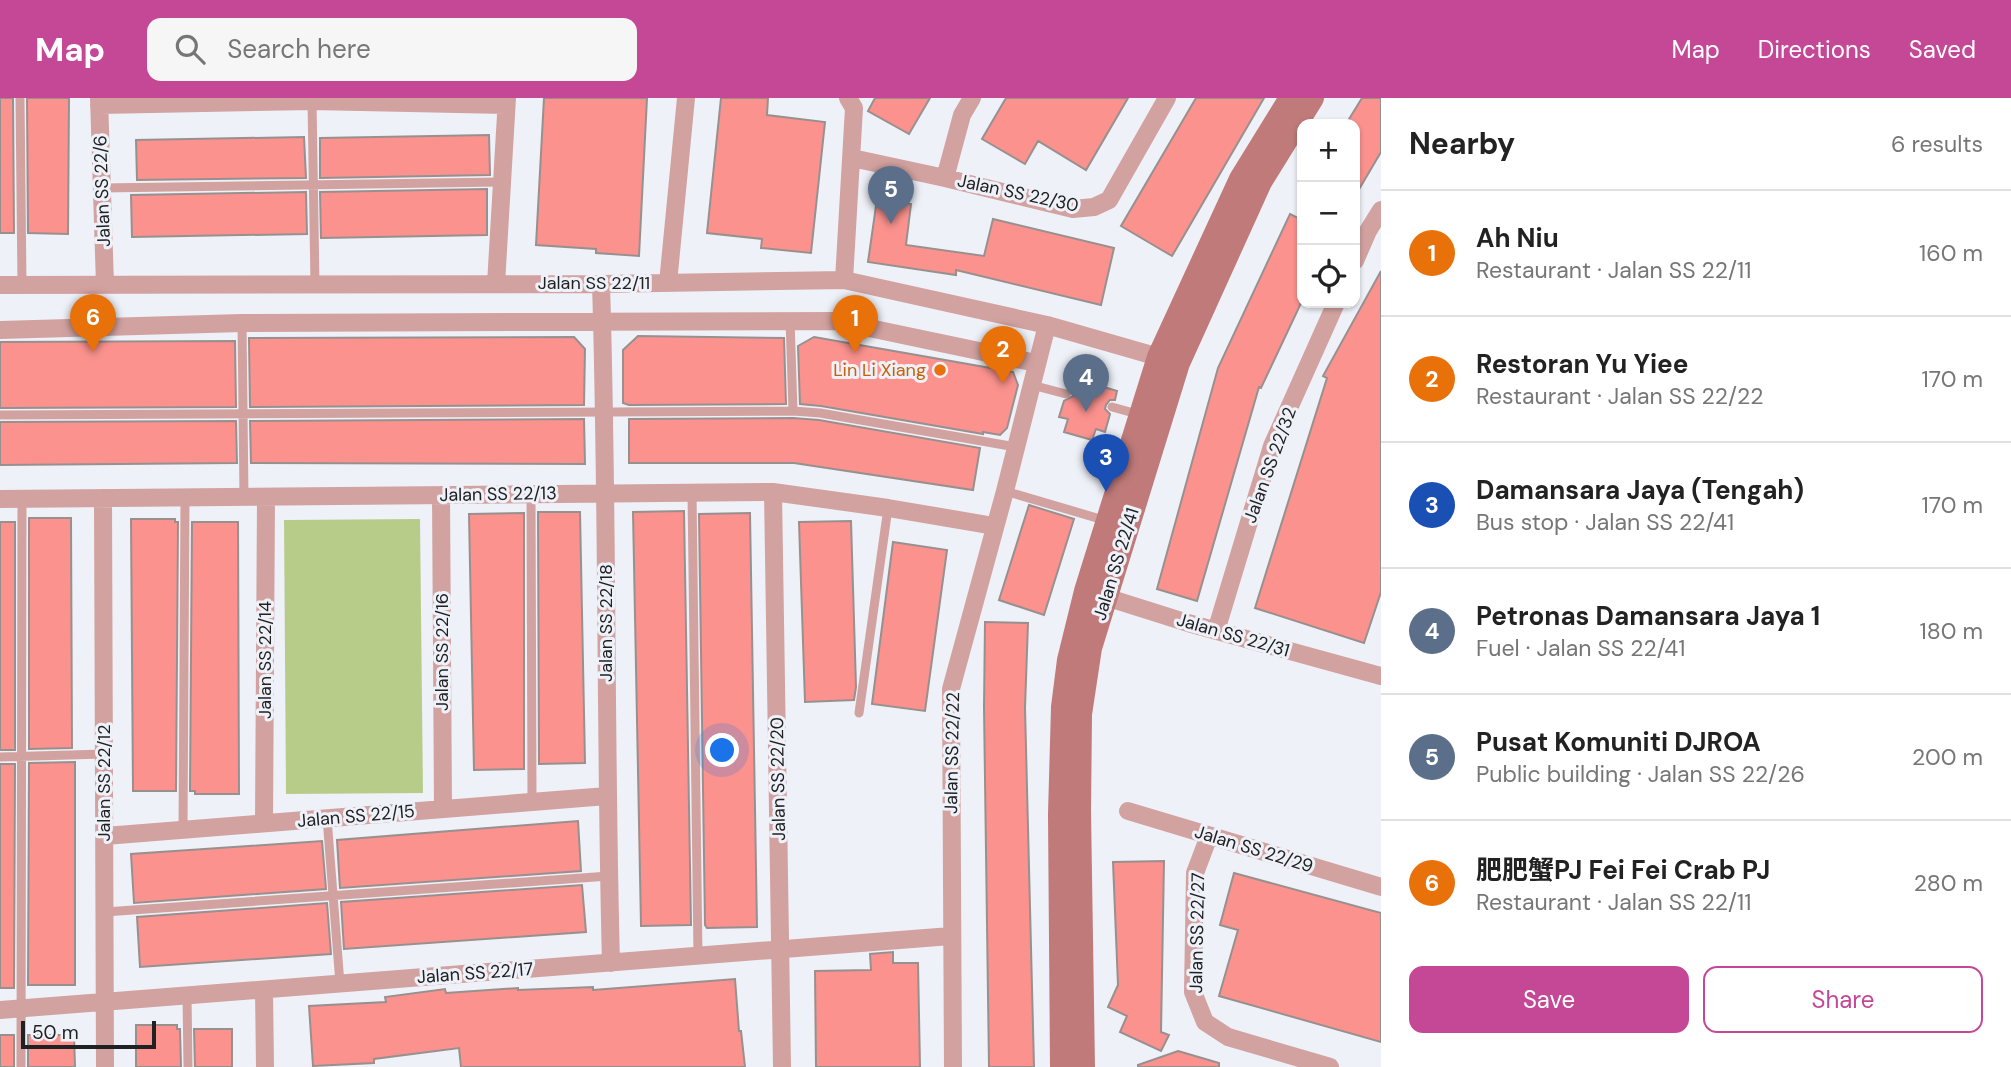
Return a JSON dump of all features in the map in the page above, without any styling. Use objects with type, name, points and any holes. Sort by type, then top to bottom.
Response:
[{"type":"street","points":[[668,283],[686,98]]},
{"type":"street","points":[[945,178],[962,115],[972,98]]},
{"type":"street","name":"Jalan SS 22/30","points":[[852,158],[1073,209],[1094,207],[1109,200],[1167,98]]},
{"type":"street","name":"Jalan SS 22/41","points":[[1062,1067],[1060,814],[1063,706],[1069,660],[1096,594],[1169,360],[1241,178],[1291,98]]},
{"type":"street","name":"Jalan SS 22/41","points":[[1083,1067],[1080,714],[1108,522],[1142,416],[1260,182],[1312,98]]},
{"type":"street","points":[[844,280],[854,108],[849,99]]},
{"type":"street","points":[[99,102],[507,102],[496,284]]},
{"type":"street","name":"Jalan SS 22/6","points":[[99,102],[105,285]]},
{"type":"street","points":[[1360,249],[1381,210]]},
{"type":"street","name":"Jalan SS 22/11","points":[[7,287],[844,280],[1047,325],[1169,360]]},
{"type":"street","name":"Jalan SS 22/18","points":[[601,284],[611,963]]},
{"type":"street","name":"Jalan SS 22/32","points":[[1216,631],[1272,446],[1334,308]]},
{"type":"street","points":[[0,330],[242,323],[790,319],[836,321],[1037,363]]},
{"type":"street","name":"Jalan SS 22/22","points":[[953,1067],[951,689],[1047,325]]},
{"type":"street","name":"Jalan SS 22/13","points":[[0,499],[773,492],[994,526]]},
{"type":"street","name":"Jalan SS 22/20","points":[[773,492],[782,1067]]},
{"type":"street","name":"Jalan SS 22/16","points":[[442,495],[443,809]]},
{"type":"street","name":"Jalan SS 22/14","points":[[264,823],[266,496]]},
{"type":"street","name":"Jalan SS 22/12","points":[[103,498],[105,1067]]},
{"type":"street","name":"Jalan SS 22/31","points":[[1096,594],[1216,631],[1381,675]]},
{"type":"street","name":"Jalan SS 22/15","points":[[105,836],[607,796]]},
{"type":"street","name":"Jalan SS 22/29","points":[[1128,811],[1381,887]]},
{"type":"street","name":"Jalan SS 22/27","points":[[1209,836],[1195,873],[1193,992],[1205,1022],[1228,1037],[1330,1067]]},
{"type":"street","name":"Jalan SS 22/17","points":[[0,1010],[951,936]]},
{"type":"street","points":[[264,990],[265,1067]]},
{"type":"lane","points":[[7,287],[20,98]]},
{"type":"lane","points":[[312,102],[315,285]]},
{"type":"lane","points":[[102,188],[501,182]]},
{"type":"lane","points":[[790,319],[793,411]]},
{"type":"lane","points":[[242,323],[244,497]]},
{"type":"lane","points":[[1032,385],[1066,394]]},
{"type":"lane","points":[[1112,407],[1142,416]]},
{"type":"lane","points":[[0,415],[793,411],[820,413],[1016,447]]},
{"type":"lane","points":[[1005,491],[1108,522]]},
{"type":"lane","points":[[692,492],[698,956]]},
{"type":"lane","points":[[531,494],[532,802]]},
{"type":"lane","points":[[183,830],[185,498]]},
{"type":"lane","points":[[21,1067],[23,499]]},
{"type":"lane","points":[[859,713],[888,508]]},
{"type":"lane","points":[[0,757],[104,754]]},
{"type":"lane","points":[[327,818],[340,984]]},
{"type":"lane","points":[[105,912],[609,876]]},
{"type":"lane","points":[[187,996],[188,1067]]},
{"type":"green space","points":[[420,519],[423,793],[286,794],[284,520]]},
{"type":"building","points":[[0,98],[13,98],[14,233],[0,233]]},
{"type":"building","points":[[27,98],[69,98],[68,234],[28,233]]},
{"type":"building","points":[[544,98],[647,98],[639,256],[596,253],[596,249],[536,245]]},
{"type":"building","points":[[721,98],[768,98],[767,115],[825,122],[811,253],[761,248],[762,239],[707,233]]},
{"type":"building","points":[[875,98],[930,98],[909,134],[868,111]]},
{"type":"building","points":[[1006,98],[1128,98],[1086,170],[1038,141],[1025,164],[982,139]]},
{"type":"building","points":[[1196,98],[1264,98],[1172,256],[1121,226]]},
{"type":"building","points":[[1362,98],[1381,98],[1381,152],[1360,188],[1360,119],[1349,119]]},
{"type":"building","points":[[489,135],[490,175],[320,178],[320,138]]},
{"type":"building","points":[[304,137],[306,178],[137,180],[136,140]]},
{"type":"building","points":[[487,189],[487,235],[321,238],[320,192]]},
{"type":"building","points":[[306,192],[307,234],[132,237],[131,195]]},
{"type":"building","points":[[877,199],[911,204],[906,245],[984,256],[993,219],[1114,248],[1101,305],[956,270],[956,275],[868,262]]},
{"type":"building","points":[[1290,214],[1297,218],[1299,308],[1261,388],[1259,387],[1197,601],[1157,589],[1218,368]]},
{"type":"building","points":[[1381,271],[1381,592],[1364,643],[1255,608],[1327,378],[1323,376]]},
{"type":"building","points":[[638,336],[784,338],[786,404],[623,403],[623,350]]},
{"type":"building","points":[[574,337],[585,349],[584,405],[250,407],[249,338]]},
{"type":"building","points":[[814,337],[1013,372],[1018,385],[1007,428],[1000,435],[983,434],[800,404],[798,346]]},
{"type":"building","points":[[235,341],[236,407],[0,408],[0,342]]},
{"type":"building","points":[[1071,377],[1117,391],[1115,400],[1110,400],[1106,405],[1105,409],[1110,414],[1105,432],[1096,429],[1092,440],[1064,432],[1068,419],[1059,417],[1064,401],[1073,396],[1068,387]]},
{"type":"building","points":[[584,419],[585,464],[251,463],[250,421]]},
{"type":"building","points":[[629,419],[819,420],[980,448],[973,490],[794,463],[629,463]]},
{"type":"building","points":[[236,421],[237,463],[0,465],[0,422]]},
{"type":"building","points":[[1029,505],[1074,519],[1044,615],[999,600]]},
{"type":"building","points":[[684,511],[691,925],[641,926],[633,512]]},
{"type":"building","points":[[538,512],[580,512],[585,763],[539,764]]},
{"type":"building","points":[[524,513],[524,769],[474,770],[469,514]]},
{"type":"building","points":[[750,513],[757,927],[707,928],[699,514]]},
{"type":"building","points":[[29,518],[71,518],[72,748],[29,749]]},
{"type":"building","points":[[131,519],[175,519],[175,522],[178,522],[176,791],[133,791]]},
{"type":"building","points":[[851,521],[856,687],[854,700],[805,702],[799,522]]},
{"type":"building","points":[[0,522],[15,522],[15,750],[0,750]]},
{"type":"building","points":[[192,522],[238,522],[239,794],[195,794],[195,791],[190,791]]},
{"type":"building","points":[[893,542],[947,550],[925,711],[872,704]]},
{"type":"building","points":[[985,622],[1028,623],[1025,708],[1034,1067],[989,1067]]},
{"type":"building","points":[[75,762],[75,985],[28,985],[29,763]]},
{"type":"building","points":[[0,764],[15,764],[14,988],[0,988]]},
{"type":"building","points":[[578,821],[581,871],[340,888],[337,840]]},
{"type":"building","points":[[322,841],[326,889],[134,903],[131,854]]},
{"type":"building","points":[[1164,861],[1161,1032],[1169,1035],[1161,1051],[1120,1032],[1127,1016],[1108,1007],[1118,985],[1113,862]]},
{"type":"building","points":[[1234,873],[1381,913],[1381,1042],[1219,996],[1238,930],[1220,925]]},
{"type":"building","points":[[582,885],[586,932],[344,949],[341,902]]},
{"type":"building","points":[[327,903],[331,954],[140,967],[137,917]]},
{"type":"building","points":[[893,952],[893,963],[918,963],[920,1067],[816,1067],[815,971],[871,970],[870,954]]},
{"type":"building","points":[[735,979],[745,1067],[461,1067],[459,1048],[374,1059],[374,1063],[313,1066],[309,1006],[386,1002],[385,997],[445,989],[446,993],[518,988],[593,987],[593,990]]},
{"type":"building","points":[[136,1025],[177,1025],[177,1029],[180,1029],[181,1067],[136,1067]]},
{"type":"building","points":[[194,1029],[232,1029],[232,1067],[195,1067]]},
{"type":"building","points":[[0,1035],[14,1035],[14,1067],[0,1067]]},
{"type":"building","points":[[28,1035],[74,1035],[75,1067],[28,1067]]},
{"type":"building","points":[[1178,1051],[1219,1063],[1219,1067],[1138,1067]]},
{"type":"place","name":"Pusat Komuniti DJROA","points":[[891,224]]},
{"type":"place","name":"肥肥蟹PJ Fei Fei Crab PJ","points":[[93,352]]},
{"type":"place","name":"Ah Niu","points":[[855,353]]},
{"type":"place","name":"Lin Li Xiang","points":[[940,370]]},
{"type":"place","name":"Restoran Yu Yiee","points":[[1003,384]]},
{"type":"place","name":"Petronas Damansara Jaya 1","points":[[1086,412]]},
{"type":"place","name":"Damansara Jaya (Tengah)","points":[[1106,492]]}]
